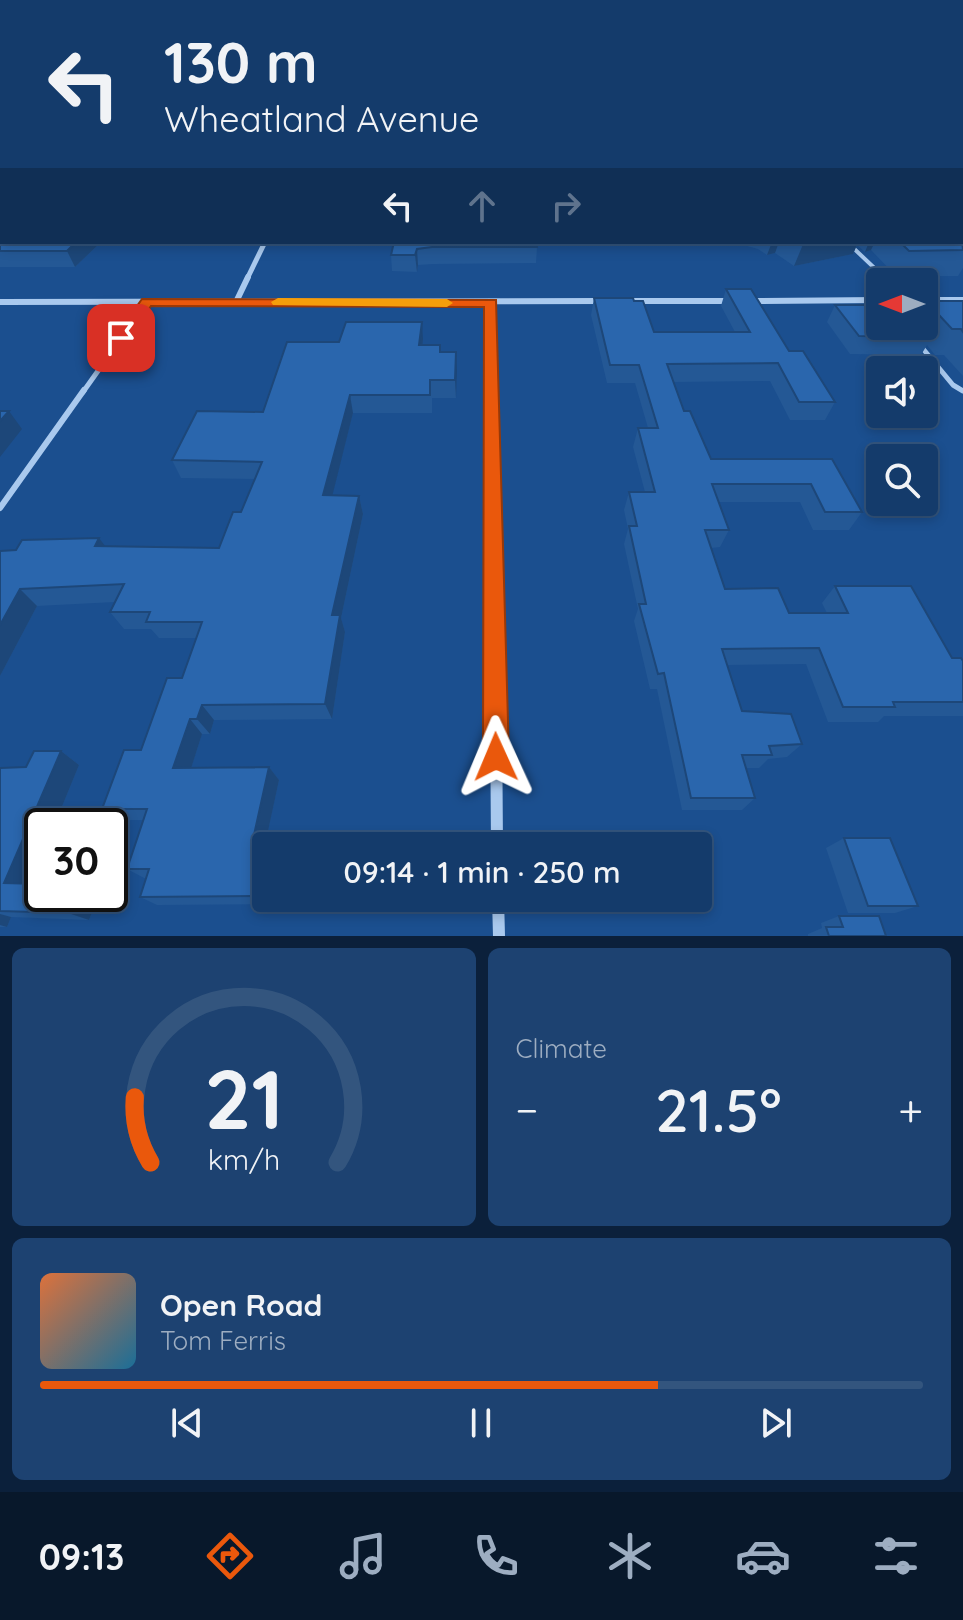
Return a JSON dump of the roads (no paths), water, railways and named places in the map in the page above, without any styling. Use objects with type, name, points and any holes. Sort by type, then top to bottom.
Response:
[{"type":"street","points":[[236,302],[264,244]]},
{"type":"street","points":[[621,301],[866,300]]},
{"type":"street","points":[[938,300],[963,300]]},
{"type":"street","points":[[0,302],[608,301]]},
{"type":"street","points":[[491,303],[497,832]]},
{"type":"street","points":[[498,912],[499,936]]},
{"type":"lane","points":[[849,244],[874,268]]},
{"type":"lane","points":[[0,508],[147,302]]},
{"type":"lane","points":[[916,340],[953,385],[963,391]]}]
